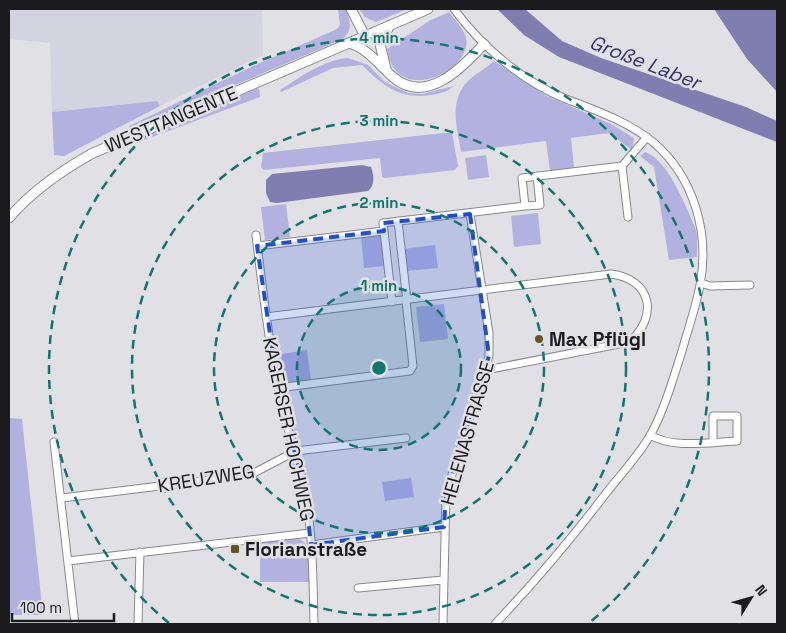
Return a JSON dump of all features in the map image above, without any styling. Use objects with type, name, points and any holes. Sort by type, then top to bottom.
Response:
[{"type":"main road","points":[[351,9],[365,36]]},
{"type":"main road","points":[[386,69],[380,44],[391,24],[428,9]]},
{"type":"main road","name":"WESTTANGENTE","points":[[9,218],[35,192],[60,173],[91,154],[391,24]]},
{"type":"main road","points":[[348,43],[366,50],[400,82],[410,85],[430,86],[449,78],[484,44]]},
{"type":"street","points":[[454,9],[484,44],[510,66],[543,87],[614,118],[647,137],[672,162],[694,201],[702,241],[701,283],[669,391],[650,435],[561,551],[495,624]]},
{"type":"street","points":[[525,206],[522,178],[622,166],[647,137]]},
{"type":"street","points":[[622,166],[628,217]]},
{"type":"street","points":[[392,302],[383,223],[540,205],[536,176]]},
{"type":"street","name":"HELENASTRASSE","points":[[443,624],[446,494],[486,370],[490,343],[470,214]]},
{"type":"street","points":[[278,388],[410,371],[413,366],[398,221]]},
{"type":"street","points":[[257,246],[384,231]]},
{"type":"street","name":"KAGERSER HOCHWEG","points":[[256,235],[266,317],[278,388],[296,451],[305,492],[311,545],[314,624]]},
{"type":"street","points":[[266,317],[611,274],[620,275],[638,285],[647,300],[648,309],[643,328],[629,342],[486,370]]},
{"type":"street","points":[[701,283],[710,286],[750,285]]},
{"type":"street","points":[[650,435],[662,442],[713,442],[737,441],[737,416],[713,416],[713,442]]},
{"type":"street","name":"KREUZWEG","points":[[62,498],[250,475],[296,451],[406,438]]},
{"type":"street","points":[[54,442],[62,498],[75,624]]},
{"type":"street","points":[[311,545],[444,527]]},
{"type":"street","points":[[68,561],[310,533]]},
{"type":"street","points":[[138,624],[140,552]]},
{"type":"street","points":[[358,588],[443,580]]},
{"type":"highlighted area","points":[[470,214],[489,356],[446,494],[444,527],[311,545],[305,492],[278,388],[257,246],[384,231],[383,223]]},
{"type":"shaded area","points":[[9,9],[262,9],[263,55],[160,106],[157,101],[52,112],[50,43],[9,39]]},
{"type":"shaded area","points":[[338,9],[346,9],[349,21],[348,32],[343,39],[130,130],[129,126],[251,67],[337,29],[340,25]]},
{"type":"shaded area","points":[[359,9],[408,9],[376,22],[365,17]]},
{"type":"shaded area","points":[[497,9],[525,9],[562,41],[601,58],[746,107],[777,121],[777,142],[559,57],[524,35]]},
{"type":"shaded area","points":[[714,9],[777,9],[777,92],[747,59]]},
{"type":"shaded area","points":[[449,12],[466,37],[465,50],[458,62],[447,71],[432,78],[418,80],[404,77],[393,67],[387,49],[429,21]]},
{"type":"shaded area","points":[[348,58],[368,65],[385,82],[408,93],[422,94],[454,86],[446,91],[432,95],[421,96],[402,93],[385,85],[362,65],[333,68],[281,92],[280,90],[321,65]]},
{"type":"shaded area","points":[[494,61],[547,96],[609,123],[634,138],[632,150],[609,133],[571,138],[574,168],[550,171],[546,141],[461,152],[456,124],[458,96],[469,80]]},
{"type":"shaded area","points":[[259,88],[260,97],[125,147],[124,144]]},
{"type":"shaded area","points":[[157,101],[160,106],[64,156],[54,155],[52,112]]},
{"type":"shaded area","points":[[452,133],[458,166],[455,170],[385,178],[382,177],[380,158],[264,170],[261,167],[263,153]]},
{"type":"shaded area","points":[[645,152],[662,164],[682,197],[696,230],[697,257],[669,260],[654,167],[640,156]]},
{"type":"shaded area","points":[[486,155],[489,177],[468,180],[465,158]]},
{"type":"shaded area","points":[[362,165],[371,167],[373,173],[373,183],[368,191],[277,203],[270,202],[266,193],[266,180],[272,174]]},
{"type":"shaded area","points":[[286,204],[290,237],[265,240],[261,207]]},
{"type":"shaded area","points":[[538,213],[541,244],[514,247],[511,216]]},
{"type":"shaded area","points":[[379,235],[382,238],[385,266],[364,268],[361,237]]},
{"type":"shaded area","points":[[435,245],[438,268],[406,271],[403,249]]},
{"type":"shaded area","points":[[444,304],[448,339],[420,342],[416,307]]},
{"type":"shaded area","points":[[307,350],[311,381],[285,384],[281,354]]},
{"type":"shaded area","points":[[9,418],[22,419],[43,615],[9,615]]},
{"type":"shaded area","points":[[411,478],[414,497],[385,501],[382,482]]},
{"type":"shaded area","points":[[297,538],[306,545],[308,550],[310,563],[309,582],[260,582],[260,543]]},
{"type":"place","name":"Max Pflügl","points":[[539,339]]},
{"type":"place","name":"Florianstraße","points":[[235,549]]},
{"type":"water label","name":"Große Laber","points":[[645,62]]}]
